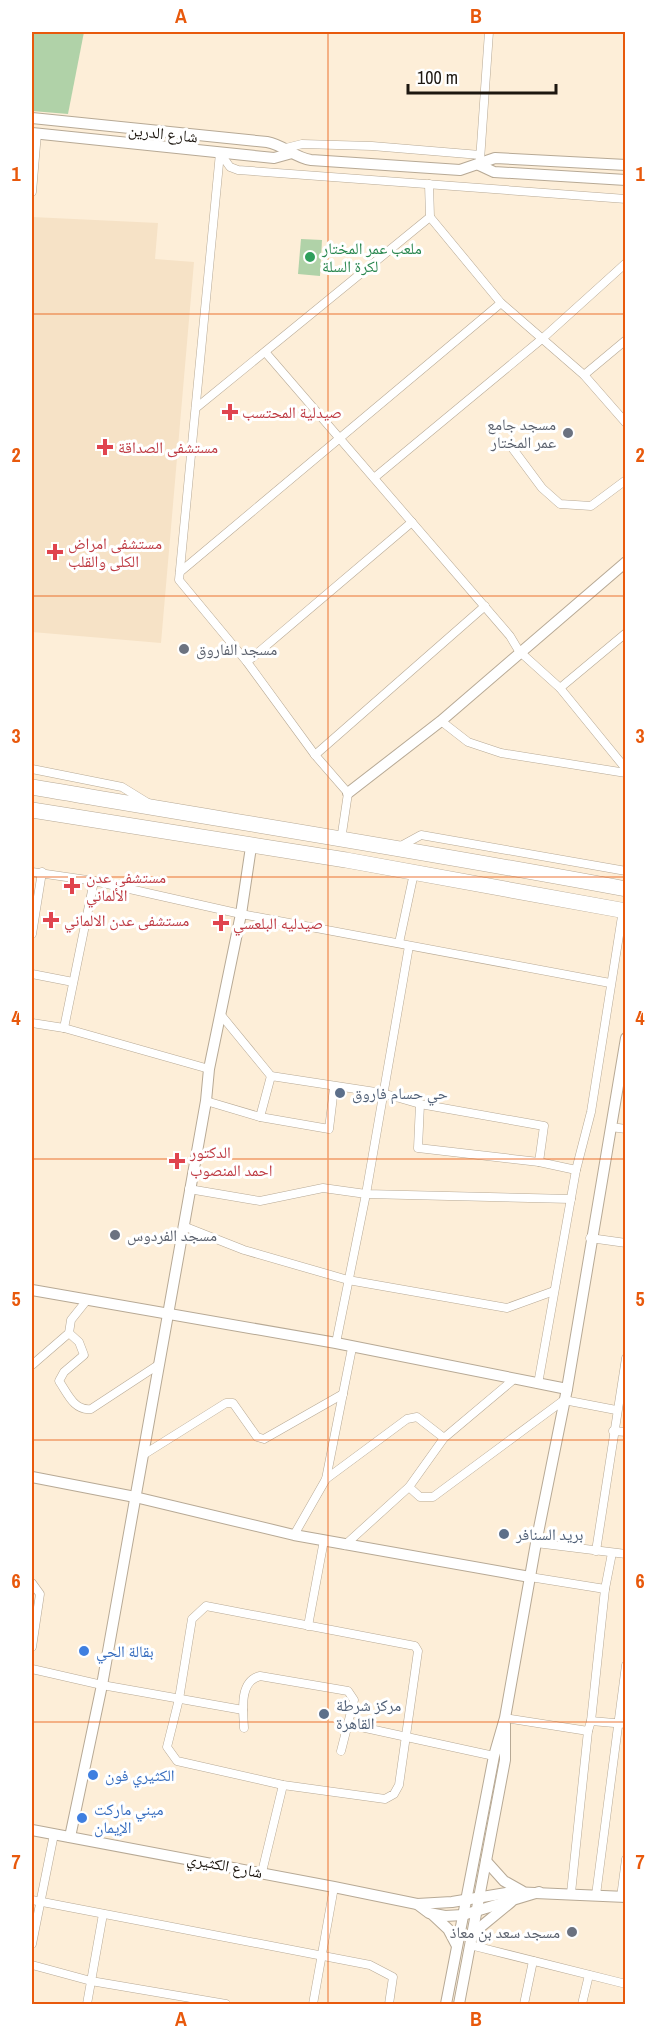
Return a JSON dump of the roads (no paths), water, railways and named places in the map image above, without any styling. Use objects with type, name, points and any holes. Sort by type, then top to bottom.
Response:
[{"type":"highway","points":[[32,787],[341,840],[398,847],[626,889]]},
{"type":"highway","points":[[32,810],[624,910]]},
{"type":"street","points":[[289,150],[302,144],[372,146],[480,160],[489,32]]},
{"type":"street","points":[[32,192],[35,118]]},
{"type":"street","name":"شارع الدرين","points":[[35,118],[220,139],[267,142],[306,159],[460,170],[480,160],[495,158],[626,165]]},
{"type":"street","name":"شارع الدرين","points":[[34,133],[274,158],[289,150]]},
{"type":"street","points":[[220,139],[179,580],[247,662],[315,755],[348,793]]},
{"type":"street","points":[[220,153],[231,167],[238,170],[626,199]]},
{"type":"street","name":"شارع الدرين","points":[[480,160],[494,172],[626,180]]},
{"type":"street","points":[[429,184],[430,217],[501,303],[584,375],[626,423]]},
{"type":"street","points":[[196,408],[430,217]]},
{"type":"street","points":[[374,478],[543,338],[626,263]]},
{"type":"street","points":[[180,572],[337,438],[501,303]]},
{"type":"street","points":[[584,375],[626,340]]},
{"type":"street","points":[[266,353],[337,438],[485,606],[510,636],[519,651],[560,688],[626,771]]},
{"type":"street","points":[[513,449],[542,488],[560,504],[591,506],[626,480]]},
{"type":"street","points":[[247,662],[412,522]]},
{"type":"street","points":[[341,840],[348,793],[441,721],[519,651],[626,562]]},
{"type":"street","points":[[315,755],[485,606]]},
{"type":"street","points":[[560,688],[626,633]]},
{"type":"street","points":[[441,721],[468,742],[501,753],[626,771]]},
{"type":"street","points":[[32,769],[122,787],[157,808]]},
{"type":"street","points":[[398,847],[421,835],[626,871]]},
{"type":"street","points":[[70,1837],[102,1684],[206,1101],[209,1069],[241,914],[251,847]]},
{"type":"street","points":[[32,872],[94,881],[241,914],[610,983]]},
{"type":"street","points":[[32,934],[42,872]]},
{"type":"street","points":[[399,943],[414,873]]},
{"type":"street","points":[[64,1028],[94,881]]},
{"type":"street","points":[[538,1384],[576,1170],[591,1112],[610,983],[624,910]]},
{"type":"street","points":[[336,1343],[366,1194],[409,946]]},
{"type":"street","points":[[32,974],[74,982]]},
{"type":"street","points":[[221,1016],[271,1076],[382,1094],[420,1104],[544,1126],[539,1162]]},
{"type":"street","points":[[32,1023],[64,1028],[209,1069]]},
{"type":"street","points":[[446,2004],[494,1756],[505,1718],[536,1543],[566,1395],[590,1238],[626,1038]]},
{"type":"street","points":[[260,1117],[271,1076]]},
{"type":"street","points":[[206,1101],[260,1117],[329,1129],[334,1088]]},
{"type":"street","points":[[420,1104],[418,1148],[539,1162],[576,1170]]},
{"type":"street","points":[[611,1127],[626,1129]]},
{"type":"street","points":[[189,1189],[260,1201],[323,1188],[366,1194],[571,1199]]},
{"type":"street","points":[[183,1226],[244,1250],[348,1280],[507,1308],[554,1291]]},
{"type":"street","points":[[590,1238],[626,1243]]},
{"type":"street","points":[[32,1290],[336,1343],[538,1384],[616,1410]]},
{"type":"street","points":[[32,1365],[69,1333],[71,1320],[87,1300]]},
{"type":"street","points":[[69,1333],[79,1342],[84,1355],[64,1372],[59,1381],[76,1406],[82,1410],[91,1409],[158,1365]]},
{"type":"street","points":[[294,1535],[326,1479],[352,1348]]},
{"type":"street","points":[[597,1551],[616,1410],[626,1359]]},
{"type":"street","points":[[345,1545],[409,1487],[444,1438],[513,1380]]},
{"type":"street","points":[[143,1455],[226,1403],[233,1404],[257,1437],[264,1439],[343,1394]]},
{"type":"street","points":[[409,1487],[420,1497],[433,1497],[566,1395]]},
{"type":"street","points":[[326,1479],[407,1419],[417,1417],[444,1438]]},
{"type":"street","points":[[613,1431],[626,1432]]},
{"type":"street","points":[[32,1478],[135,1497],[345,1545],[605,1589]]},
{"type":"street","points":[[308,1626],[324,1540]]},
{"type":"street","points":[[536,1543],[626,1554]]},
{"type":"street","points":[[571,1893],[605,1589],[612,1553]]},
{"type":"street","points":[[32,1583],[40,1593],[32,1647]]},
{"type":"street","points":[[206,1606],[308,1626],[411,1643],[418,1651],[404,1736],[399,1785],[394,1794],[386,1799],[283,1785],[177,1761],[167,1747],[179,1699],[192,1619],[206,1606]]},
{"type":"street","points":[[596,1895],[622,1724],[626,1665]]},
{"type":"street","points":[[32,1669],[243,1710]]},
{"type":"street","points":[[244,1728],[243,1710],[246,1684],[253,1678],[260,1676],[348,1691],[354,1700],[341,1750]]},
{"type":"street","points":[[505,1718],[588,1731]]},
{"type":"street","points":[[459,2004],[506,1760],[505,1718]]},
{"type":"street","points":[[591,1721],[622,1724]]},
{"type":"street","points":[[347,1724],[494,1756]]},
{"type":"street","points":[[262,1872],[283,1785]]},
{"type":"street","name":"شارع الكثيري","points":[[32,1830],[262,1872],[417,1904],[526,1892],[623,1897]]},
{"type":"street","points":[[32,1944],[54,1834]]},
{"type":"street","points":[[623,1897],[626,1859]]},
{"type":"street","points":[[486,1861],[504,1881],[526,1892]]},
{"type":"street","points":[[313,2004],[334,1887]]},
{"type":"street","name":"شارع الكثيري","points":[[417,1904],[429,1912],[445,1916],[463,1915],[539,1892]]},
{"type":"street","points":[[471,1940],[515,1898]]},
{"type":"street","points":[[32,1900],[370,1965],[389,1972],[393,1981],[388,2004]]},
{"type":"street","points":[[429,1912],[448,1929],[457,1946]]},
{"type":"street","points":[[87,2004],[103,1914]]},
{"type":"street","points":[[471,1940],[533,1961],[626,1984]]},
{"type":"street","points":[[524,2004],[533,1961]]},
{"type":"street","points":[[32,1965],[92,1981],[226,2004]]},
{"type":"street","points":[[582,2004],[589,1975]]},
{"type":"place","name":"ملعب عمر المختار لكرة السلة","points":[[310,257]]},
{"type":"place","name":"صيدلية المحتسب","points":[[230,412]]},
{"type":"place","name":"مسجد جامع عمر المختار","points":[[568,433]]},
{"type":"place","name":"مستشفى الصداقة","points":[[105,447]]},
{"type":"place","name":"مستشفى امراض الكلى والقلب","points":[[55,552]]},
{"type":"place","name":"مسجد الفاروق","points":[[184,649]]},
{"type":"place","name":"مستشفى عدن الألماني","points":[[72,886]]},
{"type":"place","name":"مستشفى عدن الالماني","points":[[51,920]]},
{"type":"place","name":"صيدليه البلعسي","points":[[221,923]]},
{"type":"place","name":"حي حسام فاروق","points":[[340,1093]]},
{"type":"place","name":"الدكتور احمد المنصوب","points":[[177,1161]]},
{"type":"place","name":"مسجد الفردوس","points":[[115,1235]]},
{"type":"place","name":"بريد السنافر","points":[[504,1534]]},
{"type":"place","name":"بقالة الحي","points":[[84,1651]]},
{"type":"place","name":"مركز شرطة القاهرة","points":[[324,1714]]},
{"type":"place","name":"الكثيري فون","points":[[93,1775]]},
{"type":"place","name":"ميني ماركت الإيمان","points":[[82,1818]]},
{"type":"place","name":"مسجد سعد بن معاذ","points":[[572,1932]]}]
